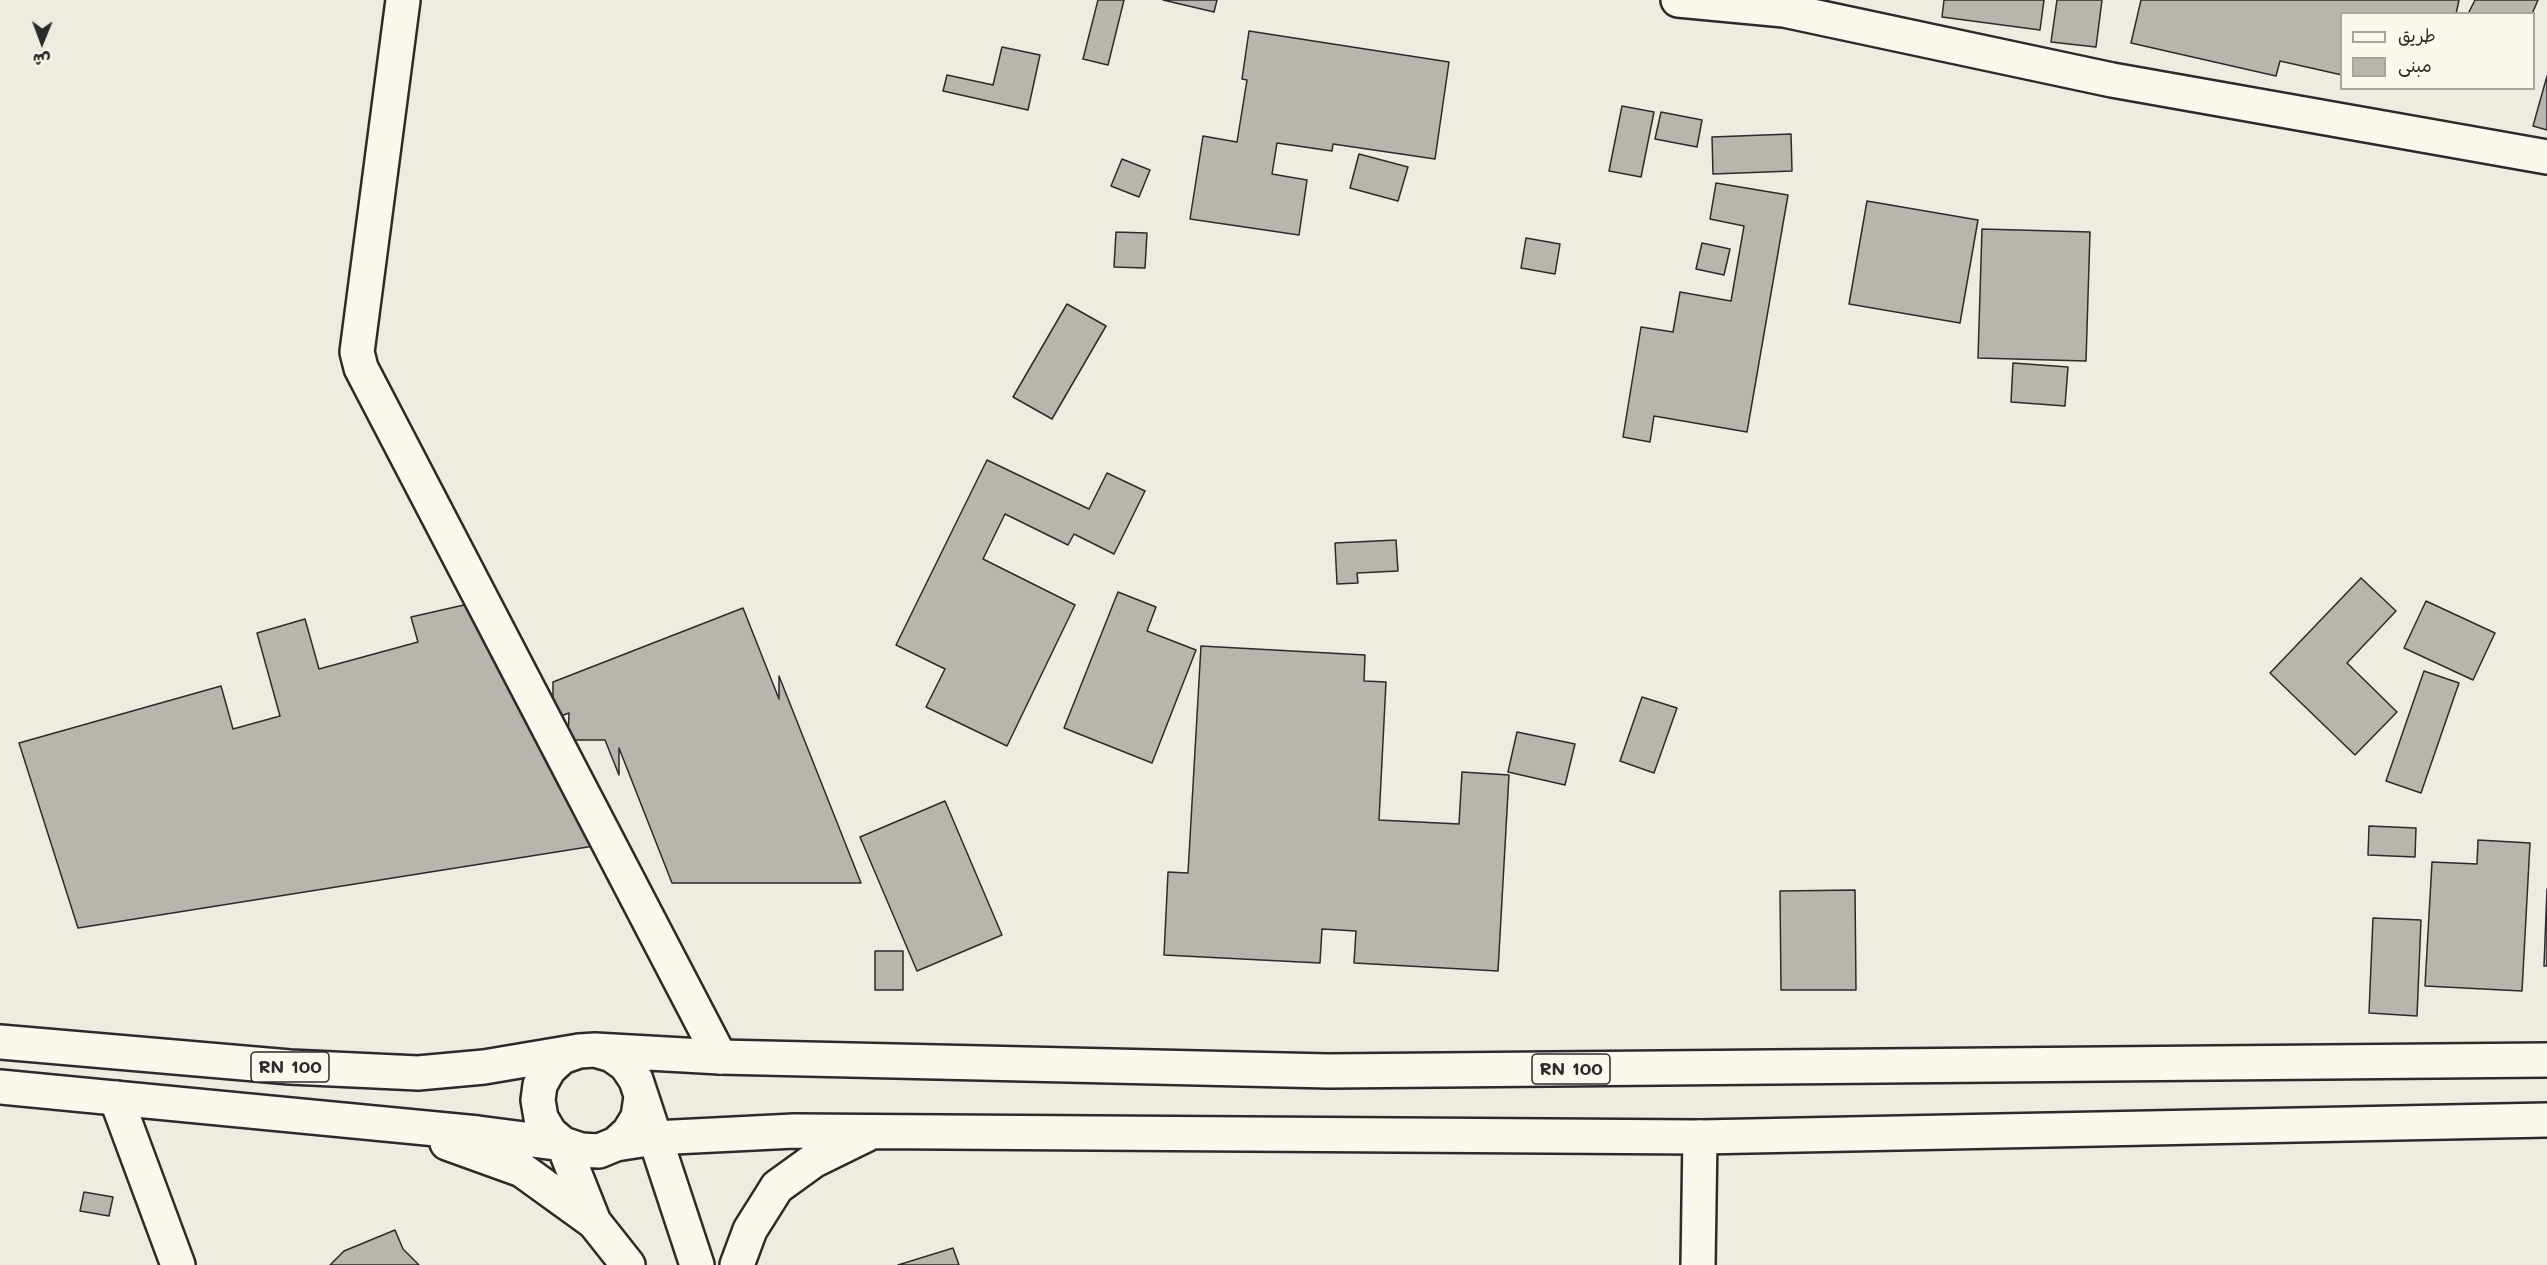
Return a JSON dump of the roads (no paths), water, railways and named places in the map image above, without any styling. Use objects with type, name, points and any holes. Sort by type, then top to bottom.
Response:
[{"type":"main road","points":[[403,0],[357,352],[361,368],[720,1057]]},
{"type":"main road","points":[[1678,0],[1784,10],[2112,80],[2547,157]]},
{"type":"main road","name":"RN 100","points":[[0,1042],[290,1067],[418,1073],[484,1067],[587,1050],[720,1057],[1329,1071],[2547,1060]]},
{"type":"main road","points":[[697,1265],[654,1138],[640,1097],[636,1080],[626,1065],[612,1055],[587,1050],[562,1057],[549,1069],[539,1092],[541,1118],[550,1133],[563,1144],[580,1150],[599,1151],[616,1144],[654,1138],[794,1131],[1700,1137],[2547,1120]]},
{"type":"main road","name":"RN 100","points":[[0,1087],[394,1124],[563,1144]]},
{"type":"main road","points":[[616,1144],[629,1132],[638,1117],[640,1097]]},
{"type":"main road","points":[[116,1098],[178,1265]]},
{"type":"main road","points":[[394,1124],[522,1170],[594,1222],[628,1265]]},
{"type":"main road","points":[[737,1265],[750,1230],[777,1187],[813,1161],[876,1130]]},
{"type":"main road","points":[[1698,1265],[1700,1137]]},
{"type":"main road","points":[[563,1144],[594,1222]]}]
